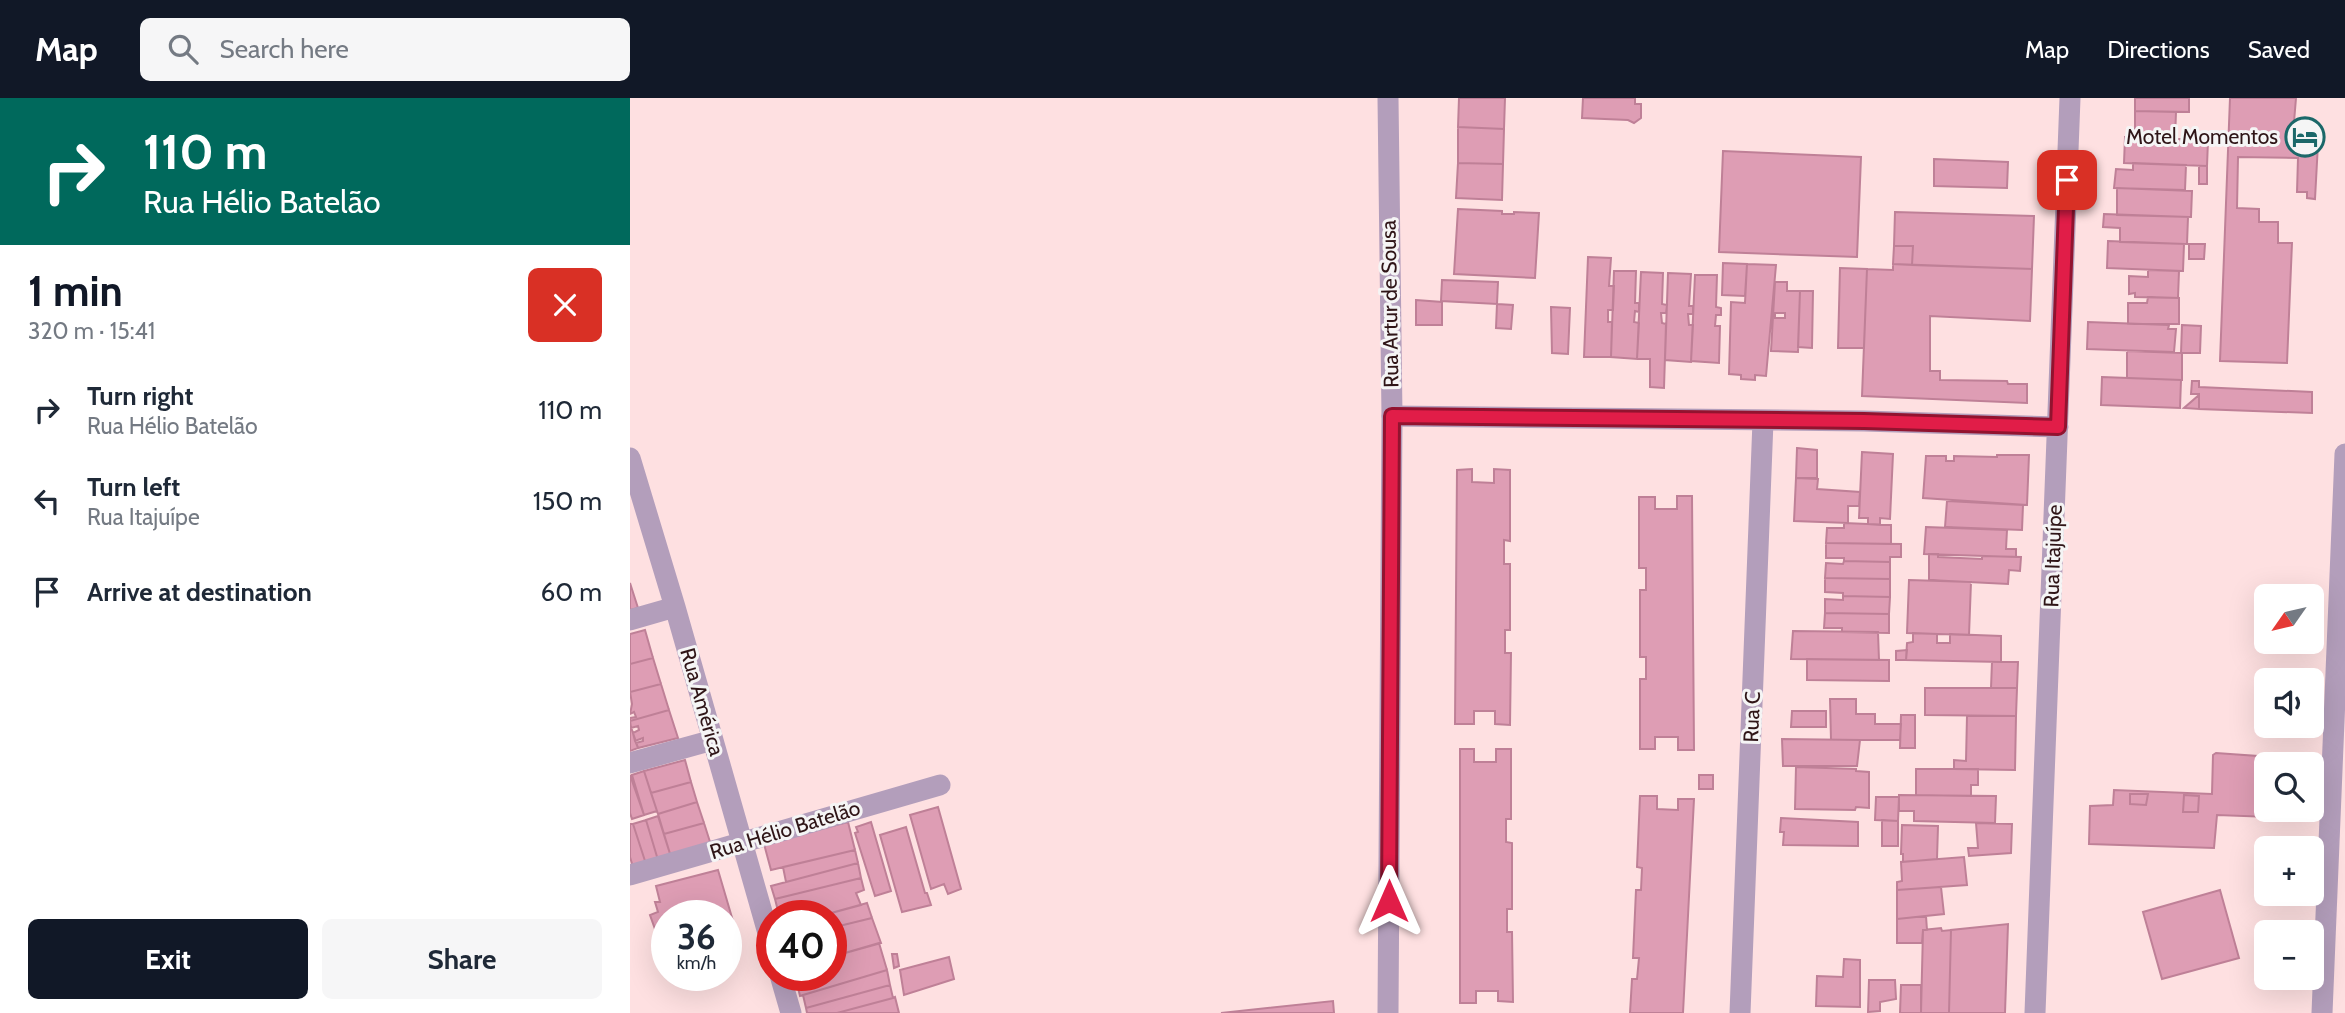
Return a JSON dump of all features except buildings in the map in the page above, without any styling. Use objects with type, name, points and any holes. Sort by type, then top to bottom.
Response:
[{"type":"street","name":"Rua Artur de Sousa","points":[[1388,98],[1392,416],[1388,1013]]},
{"type":"street","name":"Rua Itajuípe","points":[[2035,1013],[2070,98]]},
{"type":"street","points":[[1392,416],[2058,427]]},
{"type":"street","name":"Rua C","points":[[1740,1013],[1763,421]]},
{"type":"street","points":[[2322,1013],[2345,454]]},
{"type":"street","name":"Rua América","points":[[630,459],[758,900]]},
{"type":"street","points":[[630,620],[675,607]]},
{"type":"street","points":[[630,764],[713,740]]},
{"type":"street","name":"Rua Hélio Batelão","points":[[630,875],[940,785]]},
{"type":"street","points":[[785,991],[791,1013]]},
{"type":"place","name":"Motel Momentos","points":[[2305,137]]},
{"type":"route","points":[[1389,901],[1392,416],[1864,421],[2058,427],[2067,180]]}]
